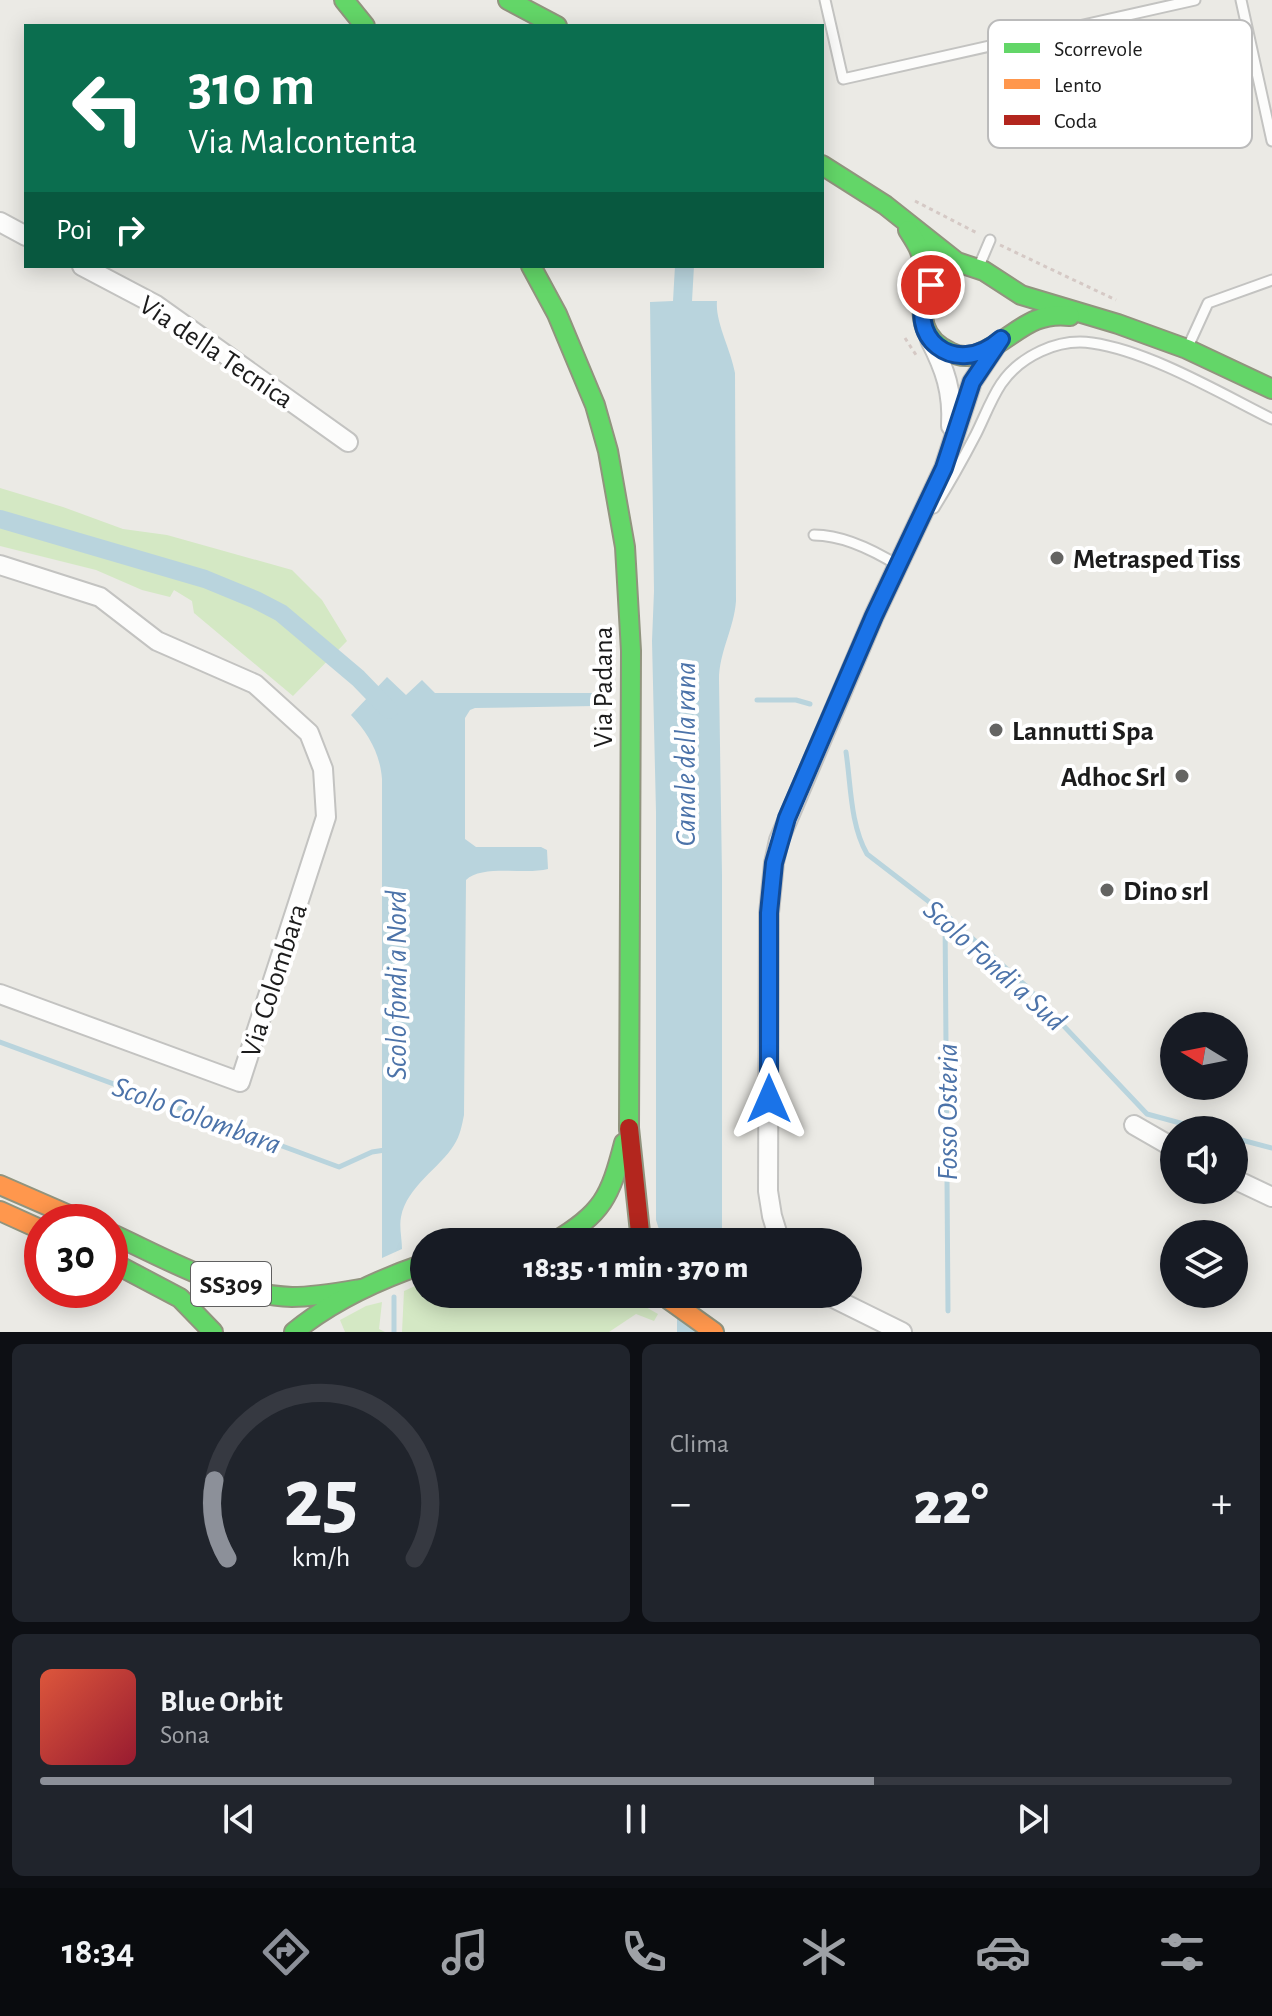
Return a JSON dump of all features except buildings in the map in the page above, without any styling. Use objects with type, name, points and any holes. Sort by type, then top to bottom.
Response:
[{"type":"main road","points":[[344,0],[363,24]]},
{"type":"main road","points":[[515,1],[554,24]]},
{"type":"main road","points":[[824,166],[885,205],[946,255],[1035,300],[1187,349],[1272,389]]},
{"type":"main road","points":[[885,205],[919,245],[925,270],[922,315],[929,337],[947,352],[964,357],[983,353],[1019,327],[1048,316],[1100,319]]},
{"type":"main road","name":"Via Padana","points":[[532,268],[575,352],[595,401],[611,457],[623,519],[631,651],[629,1125],[640,1228]]},
{"type":"main road","points":[[922,305],[931,285],[942,275],[953,269],[975,268]]},
{"type":"main road","points":[[997,280],[1005,290],[1011,309],[1007,329],[1001,339]]},
{"type":"main road","name":"Via Padana","points":[[579,1228],[603,1207],[614,1181],[629,1125]]},
{"type":"main road","points":[[0,1185],[44,1204]]},
{"type":"main road","points":[[0,1211],[24,1222]]},
{"type":"main road","name":"SS309","points":[[128,1241],[217,1280],[278,1296],[303,1297],[360,1289]]},
{"type":"main road","name":"SS309","points":[[294,1332],[320,1312],[360,1289],[410,1269]]},
{"type":"main road","name":"SS309","points":[[128,1270],[179,1296],[213,1332]]},
{"type":"main road","points":[[682,1308],[714,1332]]},
{"type":"street","points":[[0,222],[24,235]]},
{"type":"street","name":"Via della Tecnica","points":[[86,268],[156,305],[348,442]]},
{"type":"street","points":[[929,337],[943,365],[951,393],[951,426],[944,468]]},
{"type":"street","points":[[776,1228],[768,1191],[769,913],[774,863],[787,818],[874,616],[944,468],[972,382],[1001,339]]},
{"type":"street","name":"Via Colombara","points":[[0,565],[100,597],[157,641],[255,684],[309,733],[323,769],[326,817],[240,1082],[0,994]]},
{"type":"street","points":[[1134,1125],[1160,1140]]},
{"type":"street","points":[[1248,1186],[1272,1197]]},
{"type":"street","points":[[853,1308],[902,1332]]},
{"type":"lane","points":[[825,0],[843,79],[988,46]]},
{"type":"lane","points":[[1106,20],[1195,0]]},
{"type":"lane","points":[[1241,0],[1245,20]]},
{"type":"lane","points":[[1252,50],[1272,141]]},
{"type":"lane","points":[[975,268],[990,240]]},
{"type":"lane","points":[[1187,349],[1208,303],[1272,280]]},
{"type":"lane","points":[[814,535],[831,535],[885,557],[902,560],[958,470],[1001,385],[1025,361],[1047,349],[1075,342],[1132,354],[1272,419]]},
{"type":"path","points":[[909,197],[990,240],[1120,302]]},
{"type":"path","points":[[904,333],[907,343],[923,363]]},
{"type":"green space","points":[[0,488],[123,529],[167,535],[292,570],[322,600],[347,641],[293,696],[194,613],[192,601],[174,590],[170,597],[142,590],[96,570],[0,546]]},
{"type":"green space","points":[[410,1288],[410,1308],[648,1308],[658,1314],[654,1321],[636,1314],[609,1332],[402,1332],[404,1291]]},
{"type":"green space","points":[[382,1302],[379,1329],[385,1332],[345,1332],[340,1320],[366,1306]]},
{"type":"water","points":[[675,268],[694,268],[692,301],[717,301],[718,318],[735,373],[736,601],[719,680],[722,1228],[659,1228],[656,1220],[656,812],[650,302],[673,301]]},
{"type":"water","points":[[387,677],[406,695],[422,680],[435,693],[593,693],[594,706],[475,708],[465,718],[465,839],[476,847],[541,847],[547,850],[548,869],[482,872],[466,880],[464,1115],[454,1145],[404,1206],[400,1221],[402,1249],[382,1258],[382,779],[372,744],[351,715]]},
{"type":"waterway","points":[[0,519],[205,579],[256,600],[281,613],[358,678],[389,710]]},
{"type":"waterway","name":"Scolo Fondi a Sud","points":[[757,700],[796,700],[810,704]]},
{"type":"waterway","name":"Scolo Fondi a Sud","points":[[846,752],[854,817],[867,854],[945,914],[1025,985],[1147,1114],[1160,1118]]},
{"type":"waterway","name":"Fosso Osteria","points":[[945,914],[948,1311]]},
{"type":"waterway","name":"Scolo Colombara","points":[[0,1042],[339,1167],[372,1152],[385,1150]]},
{"type":"waterway","name":"Scolo Fondi a Sud","points":[[1248,1142],[1272,1148]]},
{"type":"waterway","name":"Scolo fondi a Nord","points":[[394,1297],[394,1332]]},
{"type":"waterway","name":"Canale della rana","points":[[686,1308],[686,1332]]},
{"type":"traffic: fast","points":[[344,0],[363,24]]},
{"type":"traffic: fast","points":[[508,0],[553,24]]},
{"type":"traffic: fast","points":[[824,166],[885,205],[957,262],[984,271],[1021,295],[1118,324],[1187,349],[1272,389]]},
{"type":"traffic: fast","points":[[908,230],[922,259],[924,325],[937,344],[950,352],[961,356],[976,354],[1032,322],[1070,316]]},
{"type":"traffic: fast","points":[[532,268],[557,314],[595,405],[608,451],[625,547],[631,651],[629,1128]]},
{"type":"traffic: fast","points":[[576,1228],[594,1212],[609,1190],[624,1143]]},
{"type":"traffic: fast","points":[[128,1241],[221,1283],[268,1295],[318,1296],[360,1289]]},
{"type":"traffic: fast","points":[[294,1332],[356,1292],[410,1269]]},
{"type":"traffic: fast","points":[[128,1271],[180,1298],[213,1332]]},
{"type":"traffic: slow","points":[[0,1185],[44,1204]]},
{"type":"traffic: slow","points":[[0,1211],[24,1222]]},
{"type":"traffic: slow","points":[[681,1308],[714,1332]]},
{"type":"traffic: jam","points":[[629,1128],[640,1228]]},
{"type":"place","name":"Metrasped Tiss","points":[[1057,558]]},
{"type":"place","name":"Lannutti Spa","points":[[996,730]]},
{"type":"place","name":"Adhoc Srl","points":[[1182,776]]},
{"type":"place","name":"Dino srl","points":[[1107,890]]},
{"type":"route","points":[[769,1099],[770,887],[779,840],[874,616],[944,468],[972,382],[1001,339],[983,353],[964,357],[937,345],[929,337],[922,315],[922,305],[931,285]]}]
